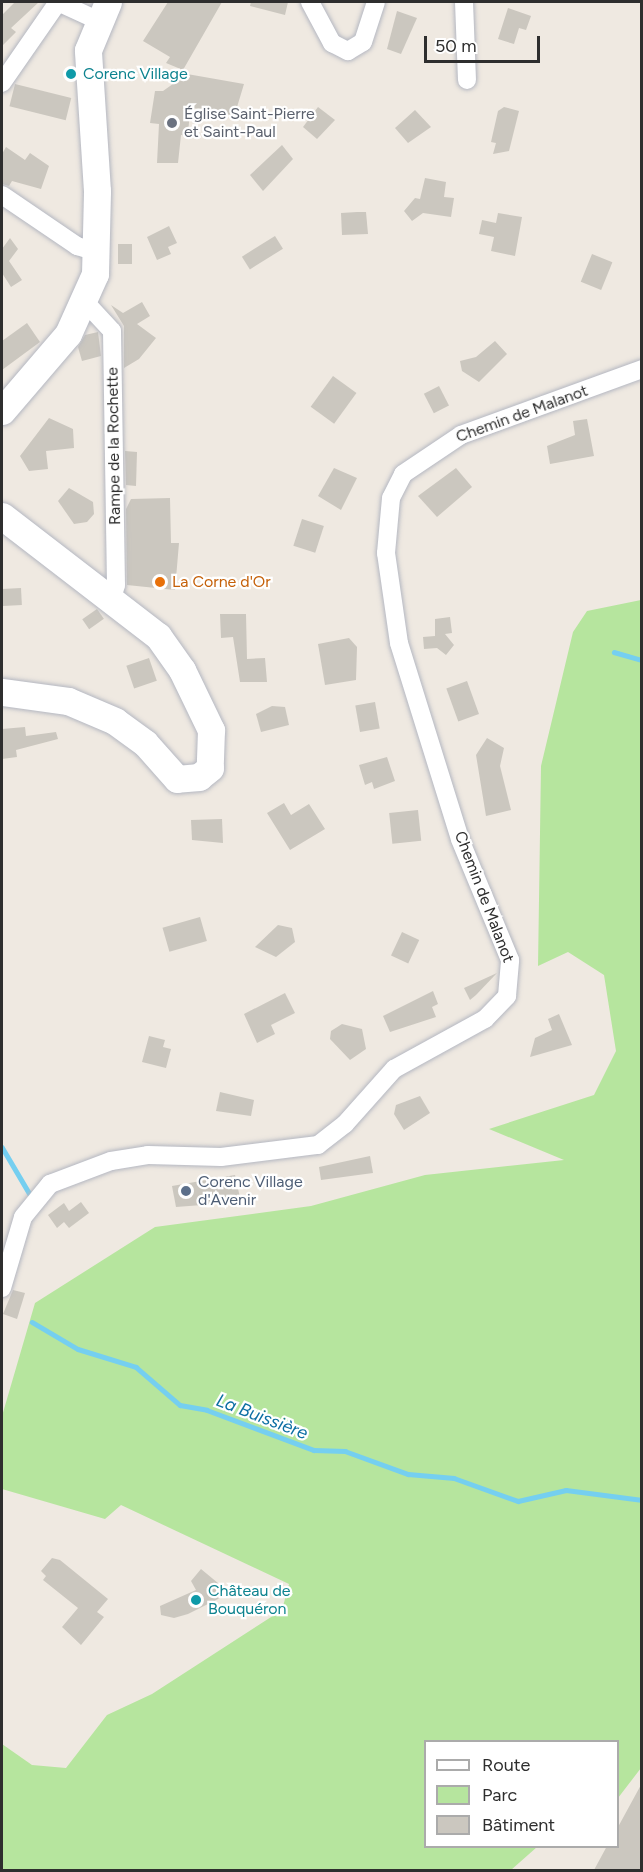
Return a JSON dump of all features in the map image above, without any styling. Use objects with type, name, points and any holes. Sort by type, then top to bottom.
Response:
[{"type":"main road","points":[[2,411],[68,334],[86,303],[97,252],[97,191],[87,74],[88,50],[103,11]]},
{"type":"main road","points":[[2,516],[142,619],[182,670],[214,744],[210,768],[186,782],[177,779],[130,731],[68,701],[2,692]]},
{"type":"street","points":[[2,83],[58,2],[103,11]]},
{"type":"street","points":[[310,2],[332,43],[348,51],[363,42],[376,2]]},
{"type":"street","points":[[464,2],[467,81]]},
{"type":"street","points":[[2,195],[77,246],[97,252]]},
{"type":"street","name":"Rampe de la Rochette","points":[[86,303],[112,331],[116,585],[112,598]]},
{"type":"street","name":"Chemin de Malanot","points":[[2,1288],[23,1217],[50,1184],[111,1161],[148,1155],[221,1157],[318,1145],[345,1125],[394,1069],[485,1019],[507,996],[510,960],[460,839],[399,643],[386,553],[391,498],[403,474],[461,435],[642,369]]},
{"type":"green space","points":[[641,600],[641,1768],[619,1797],[619,1740],[424,1740],[424,1848],[536,1848],[511,1870],[2,1870],[2,1744],[32,1765],[66,1768],[107,1715],[152,1694],[282,1610],[289,1584],[121,1505],[105,1519],[2,1489],[2,1416],[35,1303],[155,1227],[311,1206],[425,1175],[564,1160],[489,1129],[594,1095],[616,1051],[604,975],[568,952],[538,966],[541,766],[573,632],[587,611]]},
{"type":"building","points":[[15,2],[39,2],[11,28],[16,32],[2,46],[2,15]]},
{"type":"building","points":[[168,2],[222,2],[183,70],[166,63],[170,57],[143,41]]},
{"type":"building","points":[[251,2],[288,2],[285,15],[250,6]]},
{"type":"building","points":[[508,8],[531,16],[526,30],[519,28],[514,44],[498,39]]},
{"type":"building","points":[[397,11],[417,18],[401,54],[387,49]]},
{"type":"building","points":[[187,74],[244,84],[234,117],[219,110],[190,108],[188,136],[181,135],[178,163],[157,163],[159,124],[150,123],[155,91],[163,91]]},
{"type":"building","points":[[15,84],[71,98],[66,120],[9,106]]},
{"type":"building","points":[[318,107],[335,120],[317,139],[303,127]]},
{"type":"building","points":[[504,107],[519,111],[509,151],[493,154],[496,143],[491,142],[498,111]]},
{"type":"building","points":[[415,110],[431,127],[408,143],[395,128]]},
{"type":"building","points":[[282,145],[293,159],[263,191],[250,175]]},
{"type":"building","points":[[6,147],[25,160],[30,153],[49,166],[41,189],[12,181],[9,186],[2,184],[2,154]]},
{"type":"building","points":[[425,178],[446,182],[444,197],[454,198],[451,217],[423,213],[412,221],[404,211],[415,198],[420,199]]},
{"type":"building","points":[[366,212],[368,234],[342,235],[341,213]]},
{"type":"building","points":[[498,213],[522,217],[515,256],[491,251],[494,237],[479,234],[482,220],[496,223]]},
{"type":"building","points":[[169,226],[177,243],[168,247],[171,254],[157,260],[147,237]]},
{"type":"building","points":[[275,236],[283,249],[250,269],[242,257]]},
{"type":"building","points":[[10,238],[18,249],[9,261],[22,280],[11,287],[2,273],[2,249]]},
{"type":"building","points":[[118,244],[132,244],[132,264],[118,264]]},
{"type":"building","points":[[592,254],[612,262],[601,290],[581,282]]},
{"type":"building","points":[[142,302],[150,316],[137,324],[156,338],[139,359],[124,368],[124,326],[111,305],[123,313]]},
{"type":"building","points":[[27,323],[40,342],[2,370],[2,341]]},
{"type":"building","points":[[98,332],[101,356],[82,361],[78,347],[85,335]]},
{"type":"building","points":[[495,341],[507,354],[479,382],[462,371],[460,361],[476,357]]},
{"type":"building","points":[[333,376],[356,393],[334,424],[311,407]]},
{"type":"building","points":[[439,386],[449,406],[434,413],[424,394]]},
{"type":"building","points":[[49,418],[73,429],[74,448],[46,451],[48,469],[29,471],[20,456]]},
{"type":"building","points":[[587,419],[594,456],[550,464],[547,446],[575,435],[573,421]]},
{"type":"building","points":[[125,451],[137,452],[136,486],[126,485]]},
{"type":"building","points":[[334,468],[357,478],[341,510],[318,496]]},
{"type":"building","points":[[456,468],[472,487],[437,517],[418,496]]},
{"type":"building","points":[[69,488],[93,502],[94,514],[87,522],[74,524],[58,501]]},
{"type":"building","points":[[170,498],[171,543],[179,543],[175,590],[127,585],[126,509],[131,499]]},
{"type":"building","points":[[302,519],[324,526],[315,553],[293,546]]},
{"type":"building","points":[[21,588],[22,605],[3,606],[2,589]]},
{"type":"building","points":[[97,609],[104,619],[89,629],[82,619]]},
{"type":"building","points":[[220,614],[246,614],[247,659],[265,658],[267,682],[240,682],[233,637],[221,638]]},
{"type":"building","points":[[450,617],[452,633],[445,634],[454,645],[446,655],[437,648],[424,649],[423,637],[435,636],[435,619]]},
{"type":"building","points":[[349,638],[357,647],[356,680],[325,685],[318,644]]},
{"type":"building","points":[[149,658],[157,681],[134,689],[126,666]]},
{"type":"building","points":[[467,681],[479,714],[458,721],[446,689]]},
{"type":"building","points":[[375,702],[380,729],[360,732],[355,705]]},
{"type":"building","points":[[272,706],[285,707],[289,725],[261,732],[256,714]]},
{"type":"building","points":[[25,727],[26,736],[56,732],[58,739],[16,750],[17,757],[2,759],[2,729]]},
{"type":"building","points":[[487,738],[504,748],[500,766],[511,810],[486,816],[476,755]]},
{"type":"building","points":[[387,757],[395,781],[374,789],[372,782],[365,785],[359,765]]},
{"type":"building","points":[[284,803],[291,815],[309,804],[325,829],[290,850],[267,813]]},
{"type":"building","points":[[418,810],[421,841],[392,844],[389,813]]},
{"type":"building","points":[[222,819],[223,843],[192,840],[191,820]]},
{"type":"building","points":[[200,917],[207,941],[169,952],[163,928]]},
{"type":"building","points":[[278,925],[292,928],[295,942],[276,957],[255,947]]},
{"type":"building","points":[[402,932],[419,940],[408,964],[391,956]]},
{"type":"building","points":[[497,973],[476,995],[470,1000],[464,988]]},
{"type":"building","points":[[433,991],[438,1004],[432,1007],[436,1017],[390,1032],[383,1016]]},
{"type":"building","points":[[285,993],[295,1013],[271,1025],[275,1034],[257,1043],[244,1014]]},
{"type":"building","points":[[559,1014],[572,1045],[530,1057],[535,1038],[552,1030],[548,1019]]},
{"type":"building","points":[[342,1024],[362,1029],[366,1049],[350,1060],[330,1039],[331,1031]]},
{"type":"building","points":[[149,1036],[165,1040],[163,1047],[171,1049],[166,1068],[142,1062]]},
{"type":"building","points":[[220,1092],[254,1100],[251,1116],[216,1111]]},
{"type":"building","points":[[420,1096],[430,1113],[404,1130],[394,1114],[396,1105]]},
{"type":"building","points":[[370,1156],[373,1173],[321,1180],[319,1167]]},
{"type":"building","points":[[235,1175],[241,1202],[176,1207],[172,1186]]},
{"type":"building","points":[[81,1202],[89,1213],[69,1228],[64,1222],[57,1228],[48,1215],[64,1203],[69,1211]]},
{"type":"building","points":[[13,1290],[25,1293],[17,1319],[3,1314]]},
{"type":"building","points":[[52,1558],[60,1560],[108,1599],[97,1612],[104,1617],[81,1645],[62,1627],[78,1608],[43,1580],[46,1576],[41,1571]]},
{"type":"building","name":"Château de Bouquéron","points":[[201,1569],[230,1593],[188,1614],[174,1618],[161,1615],[160,1606],[196,1590],[191,1581]]},
{"type":"building","points":[[642,1783],[642,1870],[594,1870],[606,1848],[619,1848],[619,1825]]},
{"type":"waterway","points":[[614,652],[642,660]]},
{"type":"waterway","name":"La Buissière","points":[[2,1147],[31,1196]]},
{"type":"waterway","name":"La Buissière","points":[[32,1322],[78,1349],[136,1367],[180,1405],[207,1410],[314,1450],[345,1451],[408,1474],[454,1478],[518,1501],[566,1490],[642,1500]]},
{"type":"place","name":"Corenc Village","points":[[71,74]]},
{"type":"place","name":"Église Saint-Pierre et Saint-Paul","points":[[172,123]]},
{"type":"place","name":"La Corne d'Or","points":[[160,582]]},
{"type":"place","name":"Corenc Village d'Avenir","points":[[186,1191]]},
{"type":"place","name":"Château de Bouquéron","points":[[196,1600]]}]
